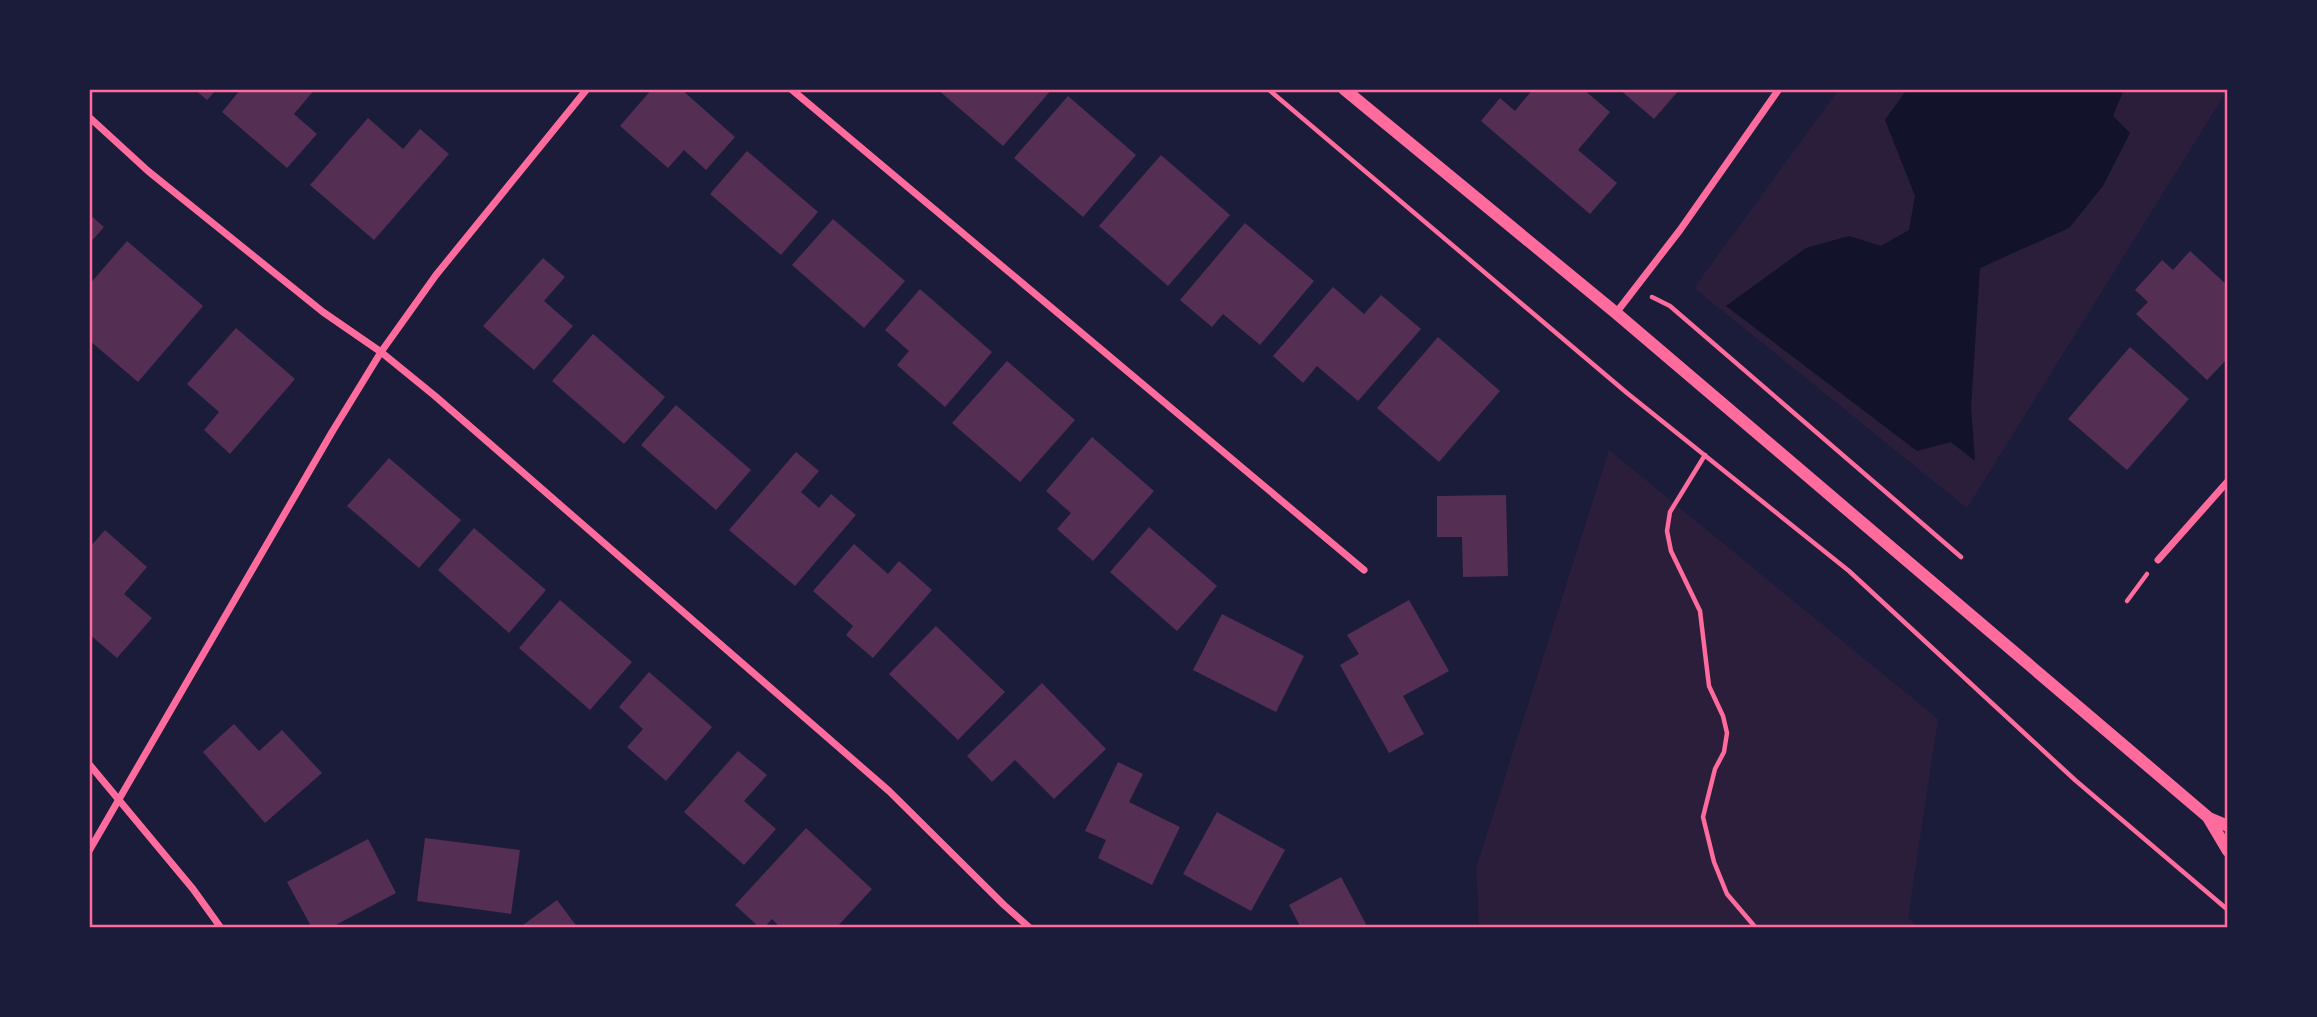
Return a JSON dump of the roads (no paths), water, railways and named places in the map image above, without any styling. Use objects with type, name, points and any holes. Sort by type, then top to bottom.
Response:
[{"type":"street","points":[[89,851],[380,352],[436,275],[587,89]]},
{"type":"street","points":[[790,89],[1364,569]]},
{"type":"street","points":[[1344,89],[1616,313],[2209,818],[2228,826]]},
{"type":"street","points":[[1616,313],[1680,230],[1779,89]]},
{"type":"street","points":[[89,117],[148,171],[323,312],[380,352],[435,396],[889,791],[1030,928]]},
{"type":"street","points":[[2158,560],[2228,481]]},
{"type":"street","points":[[89,764],[193,889],[221,928]]},
{"type":"street","points":[[2209,818],[2228,851]]}]
